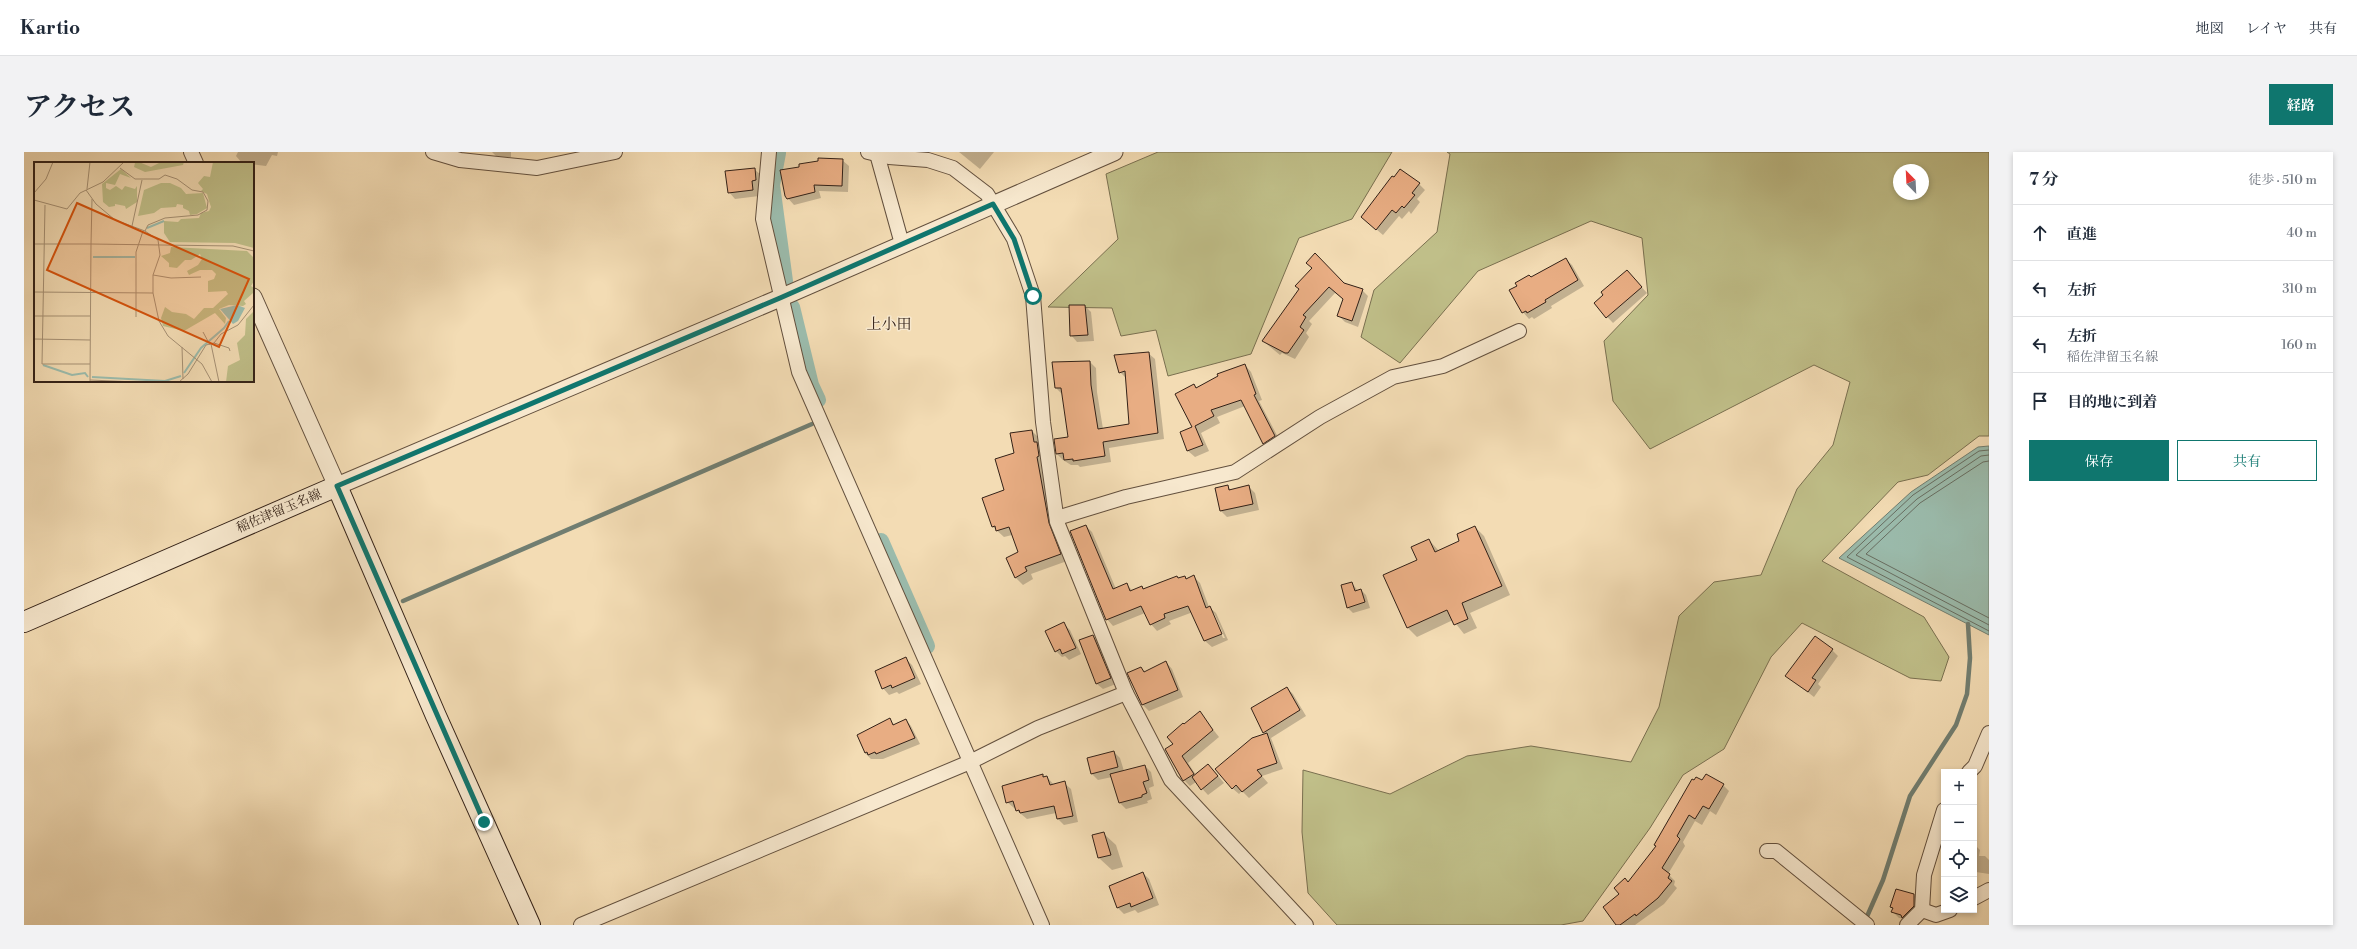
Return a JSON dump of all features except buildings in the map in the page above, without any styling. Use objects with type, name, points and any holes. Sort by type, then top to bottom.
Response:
[{"type":"main road","name":"稲佐津留玉名線","points":[[24,622],[337,486],[439,723],[530,925]]},
{"type":"street","points":[[191,152],[196,162]]},
{"type":"street","points":[[433,152],[460,160],[537,168],[615,152]]},
{"type":"street","points":[[769,152],[763,219],[780,298],[799,372],[1042,925]]},
{"type":"street","points":[[254,299],[337,486],[780,298],[1114,152]]},
{"type":"street","points":[[902,244],[872,153],[928,160],[953,168],[987,194],[1014,239],[1033,296],[1043,422],[1057,518],[1126,693],[1171,780],[1306,925]]},
{"type":"street","points":[[1057,518],[1126,497],[1235,472],[1320,417],[1393,377],[1442,366],[1519,331]]},
{"type":"street","points":[[582,925],[970,762],[1038,728],[1126,693]]},
{"type":"street","points":[[1972,769],[1975,766],[1989,733]]},
{"type":"street","points":[[1907,925],[1922,910],[1924,875],[1941,820]]},
{"type":"street","points":[[1768,851],[1776,851],[1866,925]]},
{"type":"street","points":[[1977,896],[1989,890]]},
{"type":"street","points":[[1922,910],[1936,915],[1942,913]]},
{"type":"shaded area","points":[[1158,152],[1392,152],[1352,219],[1299,238],[1251,354],[1168,376],[1156,330],[1121,336],[1112,308],[1048,307],[1118,239],[1106,174]]},
{"type":"shaded area","points":[[1447,152],[1989,152],[1989,436],[1979,436],[1928,475],[1898,482],[1822,561],[1924,617],[1949,657],[1941,681],[1910,678],[1802,623],[1771,657],[1724,749],[1683,775],[1650,828],[1583,921],[1561,925],[1337,925],[1308,893],[1302,832],[1303,770],[1390,794],[1467,756],[1531,746],[1631,762],[1659,707],[1679,616],[1714,582],[1761,575],[1797,489],[1833,445],[1850,382],[1814,365],[1650,449],[1613,401],[1604,341],[1648,295],[1642,238],[1591,221],[1478,271],[1400,363],[1361,337],[1374,290],[1437,232],[1450,154]]},
{"type":"water","points":[[1989,446],[1989,635],[1839,558],[1911,492],[1978,447]]},
{"type":"waterway","points":[[778,153],[772,185],[785,281]]},
{"type":"waterway","points":[[792,307],[811,385],[818,400]]},
{"type":"waterway","points":[[403,601],[812,424]]},
{"type":"waterway","points":[[881,541],[927,646]]},
{"type":"waterway","points":[[1865,921],[1883,880],[1910,796],[1956,725],[1967,694],[1970,658],[1968,624]]},
{"type":"district","name":"上小田","points":[[889,324]]},
{"type":"route","points":[[484,822],[436,716],[337,486],[780,298],[993,204],[1014,239],[1033,296]]}]
